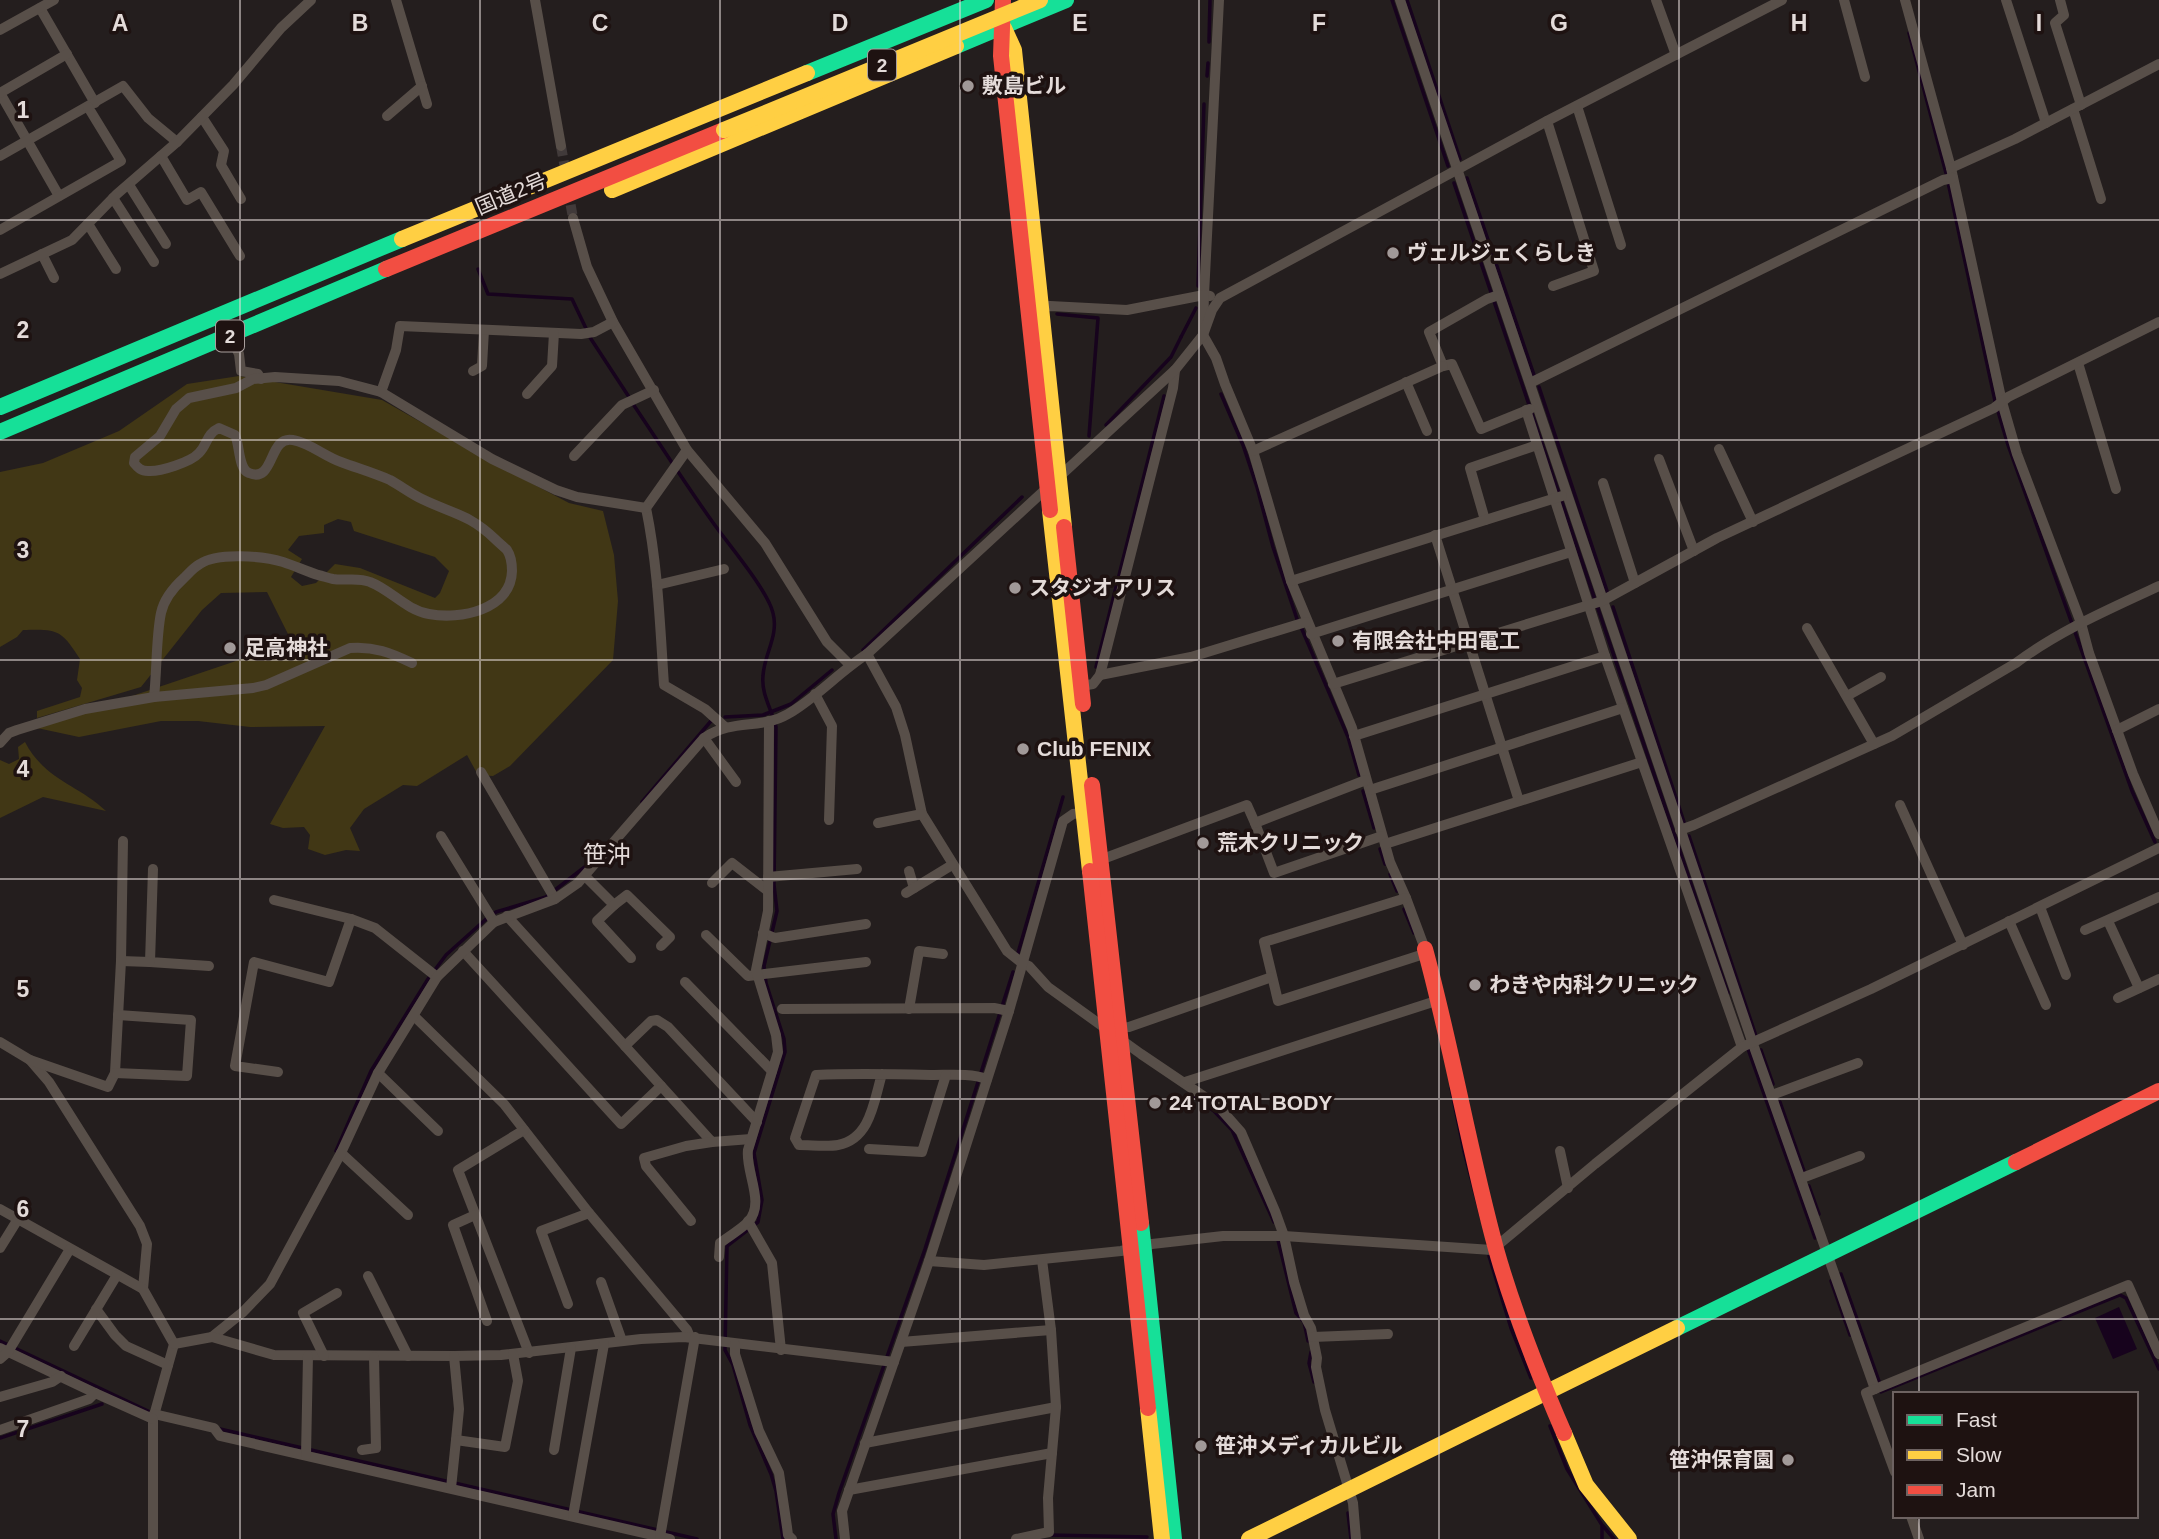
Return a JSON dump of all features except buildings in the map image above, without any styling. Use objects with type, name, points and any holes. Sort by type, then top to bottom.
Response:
[{"type":"main road","points":[[316,276],[494,190],[953,0]]},
{"type":"main road","name":"国道2号","points":[[0,407],[986,0]]},
{"type":"main road","points":[[1003,0],[1000,56],[1035,307],[1115,1031]]},
{"type":"main road","name":"国道2号","points":[[0,432],[459,238],[1040,0]]},
{"type":"main road","points":[[459,238],[490,237],[537,220],[1066,0]]},
{"type":"main road","points":[[1089,812],[1100,860],[1162,1539]]},
{"type":"main road","points":[[1426,951],[1496,1248],[1517,1318],[1586,1485],[1629,1539]]},
{"type":"main road","points":[[1250,1539],[2159,1091]]},
{"type":"main road","points":[[1137,1247],[1174,1539]]},
{"type":"street","points":[[0,30],[54,0]]},
{"type":"street","points":[[0,274],[72,240],[113,198],[202,117],[281,28],[311,0]]},
{"type":"street","points":[[396,0],[427,104]]},
{"type":"street","points":[[535,0],[561,146]]},
{"type":"street","points":[[1219,0],[1203,335],[1216,358],[1224,384],[1253,451],[1291,582],[1354,736],[1390,862],[1406,898],[1426,951],[1278,1001],[1264,942],[1406,898]]},
{"type":"street","points":[[1400,0],[1457,170],[1495,296],[1530,383],[1537,445],[1561,497],[1571,552],[1596,602],[1605,656],[1747,1045],[1772,1095],[1827,1255],[1879,1387]]},
{"type":"street","points":[[1656,0],[1676,55]]},
{"type":"street","points":[[212,1337],[243,1312],[270,1284],[341,1153],[377,1073],[414,1016],[434,975],[463,951],[492,918],[507,916],[553,895],[562,895],[585,876],[704,738],[725,727],[774,720],[788,714],[867,654],[1175,370],[1203,335],[1212,310],[1220,298],[1546,121],[1782,0]]},
{"type":"street","points":[[1844,0],[1865,77]]},
{"type":"street","points":[[1905,0],[1949,176],[1998,405],[2076,625],[2159,834]]},
{"type":"street","points":[[2006,0],[2046,123]]},
{"type":"street","points":[[2060,0],[2064,15],[2055,23],[2101,199]]},
{"type":"street","points":[[0,230],[121,161],[67,54],[40,8]]},
{"type":"street","points":[[59,196],[0,93],[67,54]]},
{"type":"street","points":[[1530,383],[1949,176],[2159,64]]},
{"type":"street","points":[[0,156],[123,86],[148,118],[177,142]]},
{"type":"street","points":[[387,116],[422,86]]},
{"type":"street","points":[[1577,106],[1621,244]]},
{"type":"street","points":[[202,117],[224,151],[221,166],[241,199]]},
{"type":"street","points":[[1546,121],[1594,271],[1553,286]]},
{"type":"street","points":[[161,156],[187,200],[201,192],[240,256]]},
{"type":"street","points":[[129,185],[166,244]]},
{"type":"street","points":[[113,198],[154,262]]},
{"type":"street","points":[[573,218],[587,267],[613,322],[687,450],[765,543],[827,642],[850,665]]},
{"type":"street","points":[[88,224],[116,269]]},
{"type":"street","points":[[42,254],[54,278]]},
{"type":"street","points":[[1035,307],[1127,310],[1204,295],[1220,298]]},
{"type":"street","points":[[1443,366],[1429,331],[1495,296]]},
{"type":"street","points":[[381,392],[396,350],[400,326],[589,333],[613,322]]},
{"type":"street","points":[[1333,684],[1596,602],[1694,551],[2158,325]]},
{"type":"street","points":[[473,371],[482,366],[484,330]]},
{"type":"street","points":[[527,394],[552,366],[554,332]]},
{"type":"street","points":[[230,336],[239,354],[241,371],[258,374],[261,379]]},
{"type":"street","points":[[2078,363],[2116,489]]},
{"type":"street","points":[[1253,451],[1452,364],[1482,429],[1532,408]]},
{"type":"street","points":[[1075,687],[1093,684],[1100,674],[1173,388],[1175,370]]},
{"type":"street","points":[[155,697],[161,612],[167,597],[180,581],[210,559],[220,557],[273,560],[332,579],[363,579],[372,582],[408,607],[444,616],[477,612],[492,604],[506,591],[512,580],[512,564],[508,551],[473,520],[301,442],[282,440],[277,445],[269,466],[256,474],[247,473],[243,468],[235,435],[219,428],[212,431],[202,451],[192,459],[150,472],[139,469],[134,463],[135,457],[160,436],[176,409],[189,398],[236,387],[253,379],[275,377],[339,381],[381,392],[492,459],[546,486],[577,496],[646,508]]},
{"type":"street","points":[[1406,382],[1427,432]]},
{"type":"street","points":[[574,456],[622,405],[654,390]]},
{"type":"street","points":[[1532,408],[1596,602],[1680,830],[1747,1045]]},
{"type":"street","points":[[1485,520],[1470,468],[1537,445]]},
{"type":"street","points":[[1719,449],[1753,522]]},
{"type":"street","points":[[687,450],[646,508],[657,585],[664,685],[705,709],[725,727]]},
{"type":"street","points":[[1659,459],[1694,551]]},
{"type":"street","points":[[1603,483],[1635,583]]},
{"type":"street","points":[[1291,582],[1561,497]]},
{"type":"street","points":[[1436,535],[1519,801]]},
{"type":"street","points":[[1311,634],[1571,552]]},
{"type":"street","points":[[657,585],[724,569]]},
{"type":"street","points":[[1680,830],[1892,736],[2076,625],[2159,586]]},
{"type":"street","points":[[1100,674],[1191,657],[1306,622]]},
{"type":"street","points":[[1807,628],[1874,744]]},
{"type":"street","points":[[0,743],[16,730],[85,709],[155,697],[266,685],[350,648],[383,649],[412,663]]},
{"type":"street","points":[[867,654],[896,707],[905,735],[922,814],[1007,951],[1029,966],[1048,986],[1218,1106],[1241,1132],[1275,1211],[1280,1237],[1313,1337],[1317,1358],[1315,1367],[1325,1410],[1353,1503],[1356,1539]]},
{"type":"street","points":[[1354,736],[1605,656]]},
{"type":"street","points":[[1847,696],[1881,677]]},
{"type":"street","points":[[815,694],[832,726],[829,820]]},
{"type":"street","points":[[1255,823],[1368,785],[1503,748],[1623,708]]},
{"type":"street","points":[[2118,730],[2159,709]]},
{"type":"street","points":[[719,1257],[720,1243],[750,1225],[755,1208],[747,1159],[778,1052],[763,976],[756,970],[769,935],[768,891],[773,877],[774,720]]},
{"type":"street","points":[[704,738],[736,782]]},
{"type":"street","points":[[1100,860],[1247,805],[1273,873],[1642,762]]},
{"type":"street","points":[[481,772],[553,895]]},
{"type":"street","points":[[1900,805],[1963,945]]},
{"type":"street","points":[[845,1539],[842,1511],[889,1361],[901,1342],[929,1261],[982,1077],[1022,963],[1063,821],[1073,814],[1089,812]]},
{"type":"street","points":[[878,823],[922,814]]},
{"type":"street","points":[[441,836],[492,918]]},
{"type":"street","points":[[0,1042],[30,1060],[108,1087],[115,1073],[121,961],[123,841]]},
{"type":"street","points":[[929,1261],[984,1265],[1223,1236],[1280,1237],[1486,1251],[1496,1248],[1747,1045],[1963,945],[2159,848]]},
{"type":"street","points":[[712,884],[732,863],[768,891]]},
{"type":"street","points":[[909,871],[910,890],[952,865]]},
{"type":"street","points":[[150,962],[153,869]]},
{"type":"street","points":[[773,877],[857,869]]},
{"type":"street","points":[[585,876],[614,905]]},
{"type":"street","points":[[631,958],[597,921],[627,895],[670,937],[661,946]]},
{"type":"street","points":[[2085,930],[2159,897]]},
{"type":"street","points":[[274,900],[351,919],[375,928],[434,975]]},
{"type":"street","points":[[2040,907],[2066,975]]},
{"type":"street","points":[[507,916],[712,1142]]},
{"type":"street","points":[[278,1072],[235,1066],[254,962],[329,982],[351,919]]},
{"type":"street","points":[[2009,921],[2046,1005]]},
{"type":"street","points":[[2108,921],[2139,988]]},
{"type":"street","points":[[769,935],[866,924]]},
{"type":"street","points":[[706,935],[748,976],[866,962]]},
{"type":"street","points":[[463,951],[621,1124],[661,1086]]},
{"type":"street","points":[[909,1009],[919,951],[943,954]]},
{"type":"street","points":[[121,961],[209,966]]},
{"type":"street","points":[[1115,1031],[1272,977]]},
{"type":"street","points":[[2118,998],[2159,979]]},
{"type":"street","points":[[685,982],[772,1071]]},
{"type":"street","points":[[1185,1082],[1439,1000]]},
{"type":"street","points":[[782,1009],[1004,1010]]},
{"type":"street","points":[[115,1073],[187,1076],[191,1020],[118,1015]]},
{"type":"street","points":[[69,1250],[6,1349],[95,1393],[153,1417],[214,1428],[220,1436],[306,1451],[574,1512],[620,1527],[663,1534],[693,1337],[589,1213],[504,1104],[414,1016]]},
{"type":"street","points":[[625,1046],[651,1021],[657,1020],[668,1027],[757,1122]]},
{"type":"street","points":[[30,1060],[49,1082],[140,1226],[147,1244],[143,1289]]},
{"type":"street","points":[[1772,1095],[1858,1063]]},
{"type":"street","points":[[377,1073],[438,1131]]},
{"type":"street","points":[[882,1074],[865,1128],[854,1139],[839,1145],[799,1145],[795,1138],[816,1075],[882,1074],[982,1077]]},
{"type":"street","points":[[869,1149],[922,1152],[946,1075]]},
{"type":"street","points":[[524,1130],[458,1170],[529,1353]]},
{"type":"street","points":[[691,1221],[646,1166],[645,1158],[686,1146],[751,1139]]},
{"type":"street","points":[[1560,1151],[1568,1188]]},
{"type":"street","points":[[341,1153],[408,1215]]},
{"type":"street","points":[[1802,1178],[1860,1156]]},
{"type":"street","points":[[0,1209],[143,1289],[174,1344],[153,1417],[153,1539]]},
{"type":"street","points":[[568,1304],[541,1231],[589,1213]]},
{"type":"street","points":[[475,1215],[453,1225],[487,1321]]},
{"type":"street","points":[[0,1248],[18,1219]]},
{"type":"street","points":[[750,1225],[772,1263],[781,1350]]},
{"type":"street","points":[[1016,1539],[1049,1532],[1048,1498],[1056,1407],[1051,1330],[1042,1260]]},
{"type":"street","points":[[74,1346],[117,1275]]},
{"type":"street","points":[[368,1276],[408,1356]]},
{"type":"street","points":[[601,1282],[622,1341]]},
{"type":"street","points":[[1893,1466],[1866,1392],[2128,1285],[2159,1354]]},
{"type":"street","points":[[324,1356],[303,1313],[337,1293]]},
{"type":"street","points":[[96,1310],[126,1346],[168,1365]]},
{"type":"street","points":[[901,1342],[1051,1330]]},
{"type":"street","points":[[1313,1337],[1388,1334]]},
{"type":"street","points":[[174,1344],[212,1337],[274,1355],[454,1356],[529,1353],[622,1341],[693,1337],[781,1350],[889,1361]]},
{"type":"street","points":[[728,1343],[735,1354],[755,1420],[779,1473],[788,1535],[792,1539]]},
{"type":"street","points":[[574,1512],[604,1344]]},
{"type":"street","points":[[554,1450],[571,1348]]},
{"type":"street","points":[[456,1440],[505,1447],[518,1381],[513,1354]]},
{"type":"street","points":[[306,1451],[308,1356]]},
{"type":"street","points":[[452,1484],[459,1409],[454,1356]]},
{"type":"street","points":[[362,1450],[376,1448],[374,1357]]},
{"type":"street","points":[[0,1397],[52,1382],[61,1376]]},
{"type":"street","points":[[0,1430],[89,1399],[95,1393]]},
{"type":"street","points":[[865,1443],[1056,1407]]},
{"type":"street","points":[[849,1490],[1052,1453]]},
{"type":"street","points":[[1912,1518],[1919,1539]]},
{"type":"street","points":[[619,1539],[620,1527]]},
{"type":"shaded area","points":[[239,376],[382,400],[569,503],[603,511],[614,555],[618,601],[613,660],[510,766],[493,776],[478,775],[467,755],[417,786],[403,785],[364,809],[350,828],[360,851],[346,850],[325,855],[308,849],[310,835],[304,827],[283,828],[270,824],[325,726],[250,727],[198,721],[161,721],[79,737],[37,728],[292,642],[267,592],[221,593],[202,610],[141,687],[37,718],[37,711],[80,697],[82,688],[77,680],[80,659],[63,637],[52,631],[23,630],[0,647],[0,472],[43,463],[119,431],[187,384]],"holes":[[[338,519],[351,522],[354,531],[435,557],[449,571],[440,593],[435,598],[360,568],[335,564],[316,583],[302,586],[291,577],[302,559],[288,550],[299,536],[324,533],[324,525]]]},
{"type":"shaded area","points":[[25,742],[42,765],[106,811],[43,797],[0,818],[0,760],[9,764],[19,759],[18,747]]},
{"type":"shaded area","points":[[2119,1307],[2137,1349],[2113,1359],[2095,1318]]},
{"type":"waterway","points":[[1209,42],[1210,0]]},
{"type":"waterway","points":[[1392,0],[1448,166]]},
{"type":"waterway","points":[[1407,0],[1460,159]]},
{"type":"waterway","points":[[1909,33],[1946,173],[1995,401],[2008,445],[2132,791],[2155,842]]},
{"type":"waterway","points":[[1207,76],[1208,63]]},
{"type":"waterway","points":[[1198,286],[1204,104]]},
{"type":"waterway","points":[[1467,178],[1534,375]]},
{"type":"waterway","points":[[1454,183],[1728,993]]},
{"type":"waterway","points":[[478,269],[488,294],[572,299],[591,339],[629,397]]},
{"type":"waterway","points":[[1181,337],[1196,308]]},
{"type":"waterway","points":[[1057,314],[1098,318],[1089,436]]},
{"type":"waterway","points":[[1106,425],[1171,357],[1181,337]]},
{"type":"waterway","points":[[1539,387],[1608,594]]},
{"type":"waterway","points":[[1221,394],[1243,445],[1298,622]]},
{"type":"waterway","points":[[1096,667],[1164,396]]},
{"type":"waterway","points":[[633,404],[756,581],[773,613],[773,637],[764,668],[763,683],[776,727],[774,885],[777,911],[764,966],[766,983],[784,1039],[785,1052],[754,1153],[762,1200],[758,1222],[727,1246],[725,1350],[733,1365],[750,1425],[771,1474],[783,1539]]},
{"type":"waterway","points":[[863,650],[1022,497]]},
{"type":"waterway","points":[[1613,607],[1684,822]]},
{"type":"waterway","points":[[1301,627],[1348,737],[1359,775]]},
{"type":"waterway","points":[[725,717],[763,715],[791,704],[832,670]]},
{"type":"waterway","points":[[642,802],[711,721]]},
{"type":"waterway","points":[[1363,791],[1374,828]]},
{"type":"waterway","points":[[1018,953],[1063,797]]},
{"type":"waterway","points":[[1689,836],[1756,1036]]},
{"type":"waterway","points":[[1380,849],[1385,864]]},
{"type":"waterway","points":[[336,1151],[371,1071],[446,955],[496,912],[546,897],[586,866]]},
{"type":"waterway","points":[[1390,874],[1397,891]]},
{"type":"waterway","points":[[1404,909],[1414,933]]},
{"type":"waterway","points":[[836,1539],[833,1514],[839,1493],[925,1249],[1013,972]]},
{"type":"waterway","points":[[1747,1046],[1815,1238]]},
{"type":"waterway","points":[[1761,1050],[1773,1084]]},
{"type":"waterway","points":[[1451,1088],[1482,1220]]},
{"type":"waterway","points":[[1193,1095],[1214,1111],[1232,1130],[1274,1222]]},
{"type":"waterway","points":[[1780,1102],[1804,1171]]},
{"type":"waterway","points":[[1809,1186],[1819,1214]]},
{"type":"waterway","points":[[1278,1240],[1296,1313],[1304,1322],[1308,1341]]},
{"type":"waterway","points":[[1489,1256],[1511,1328],[1531,1378]]},
{"type":"waterway","points":[[1841,1274],[1880,1384]]},
{"type":"waterway","points":[[1831,1281],[1850,1335]]},
{"type":"waterway","points":[[1881,1392],[2120,1295],[2126,1298],[2159,1369]]},
{"type":"waterway","points":[[0,1341],[148,1411]]},
{"type":"waterway","points":[[1311,1352],[1309,1363],[1314,1382]]},
{"type":"waterway","points":[[0,1438],[102,1404]]},
{"type":"waterway","points":[[1550,1426],[1567,1469],[1602,1525],[1602,1539]]},
{"type":"waterway","points":[[220,1429],[697,1539]]},
{"type":"waterway","points":[[1348,1513],[1351,1539]]},
{"type":"waterway","points":[[1603,1526],[1614,1539]]},
{"type":"waterway","points":[[1048,1535],[1147,1537]]},
{"type":"tunnel","points":[[561,146],[566,174]]},
{"type":"tunnel","points":[[568,190],[573,218]]},
{"type":"traffic: fast","points":[[807,73],[986,0]]},
{"type":"traffic: fast","points":[[956,46],[1066,0]]},
{"type":"traffic: fast","points":[[0,407],[402,239]]},
{"type":"traffic: fast","points":[[0,432],[386,269]]},
{"type":"traffic: fast","points":[[1677,1328],[2016,1162]]},
{"type":"traffic: fast","points":[[1141,1223],[1174,1539]]},
{"type":"traffic: slow","points":[[724,130],[1040,0]]},
{"type":"traffic: slow","points":[[1004,28],[1014,50],[1064,527]]},
{"type":"traffic: slow","points":[[612,190],[956,46]]},
{"type":"traffic: slow","points":[[402,239],[807,73]]},
{"type":"traffic: slow","points":[[1050,510],[1090,871]]},
{"type":"traffic: slow","points":[[1249,1539],[1677,1328]]},
{"type":"traffic: slow","points":[[1148,1408],[1162,1539]]},
{"type":"traffic: slow","points":[[1564,1433],[1586,1485],[1629,1539]]},
{"type":"traffic: jam","points":[[1003,0],[1001,56],[1050,510]]},
{"type":"traffic: jam","points":[[386,269],[724,130]]},
{"type":"traffic: jam","points":[[1064,527],[1083,704]]},
{"type":"traffic: jam","points":[[1092,785],[1141,1223]]},
{"type":"traffic: jam","points":[[1090,871],[1148,1408]]},
{"type":"traffic: jam","points":[[1425,949],[1496,1249],[1527,1343],[1564,1433]]},
{"type":"traffic: jam","points":[[2016,1162],[2159,1091]]},
{"type":"place","name":"敷島ビル","points":[[968,86]]},
{"type":"place","name":"ヴェルジェくらしき","points":[[1393,253]]},
{"type":"place","name":"スタジオアリス","points":[[1015,588]]},
{"type":"place","name":"有限会社中田電工","points":[[1338,641]]},
{"type":"place","name":"足高神社","points":[[230,648]]},
{"type":"place","name":"Club FENIX","points":[[1023,749]]},
{"type":"place","name":"荒木クリニック","points":[[1203,843]]},
{"type":"place","name":"わきや内科クリニック","points":[[1475,985]]},
{"type":"place","name":"24 TOTAL BODY","points":[[1155,1103]]},
{"type":"place","name":"笹沖メディカルビル","points":[[1201,1446]]},
{"type":"place","name":"笹沖保育園","points":[[1788,1460]]},
{"type":"district","name":"笹沖","points":[[607,855]]}]
